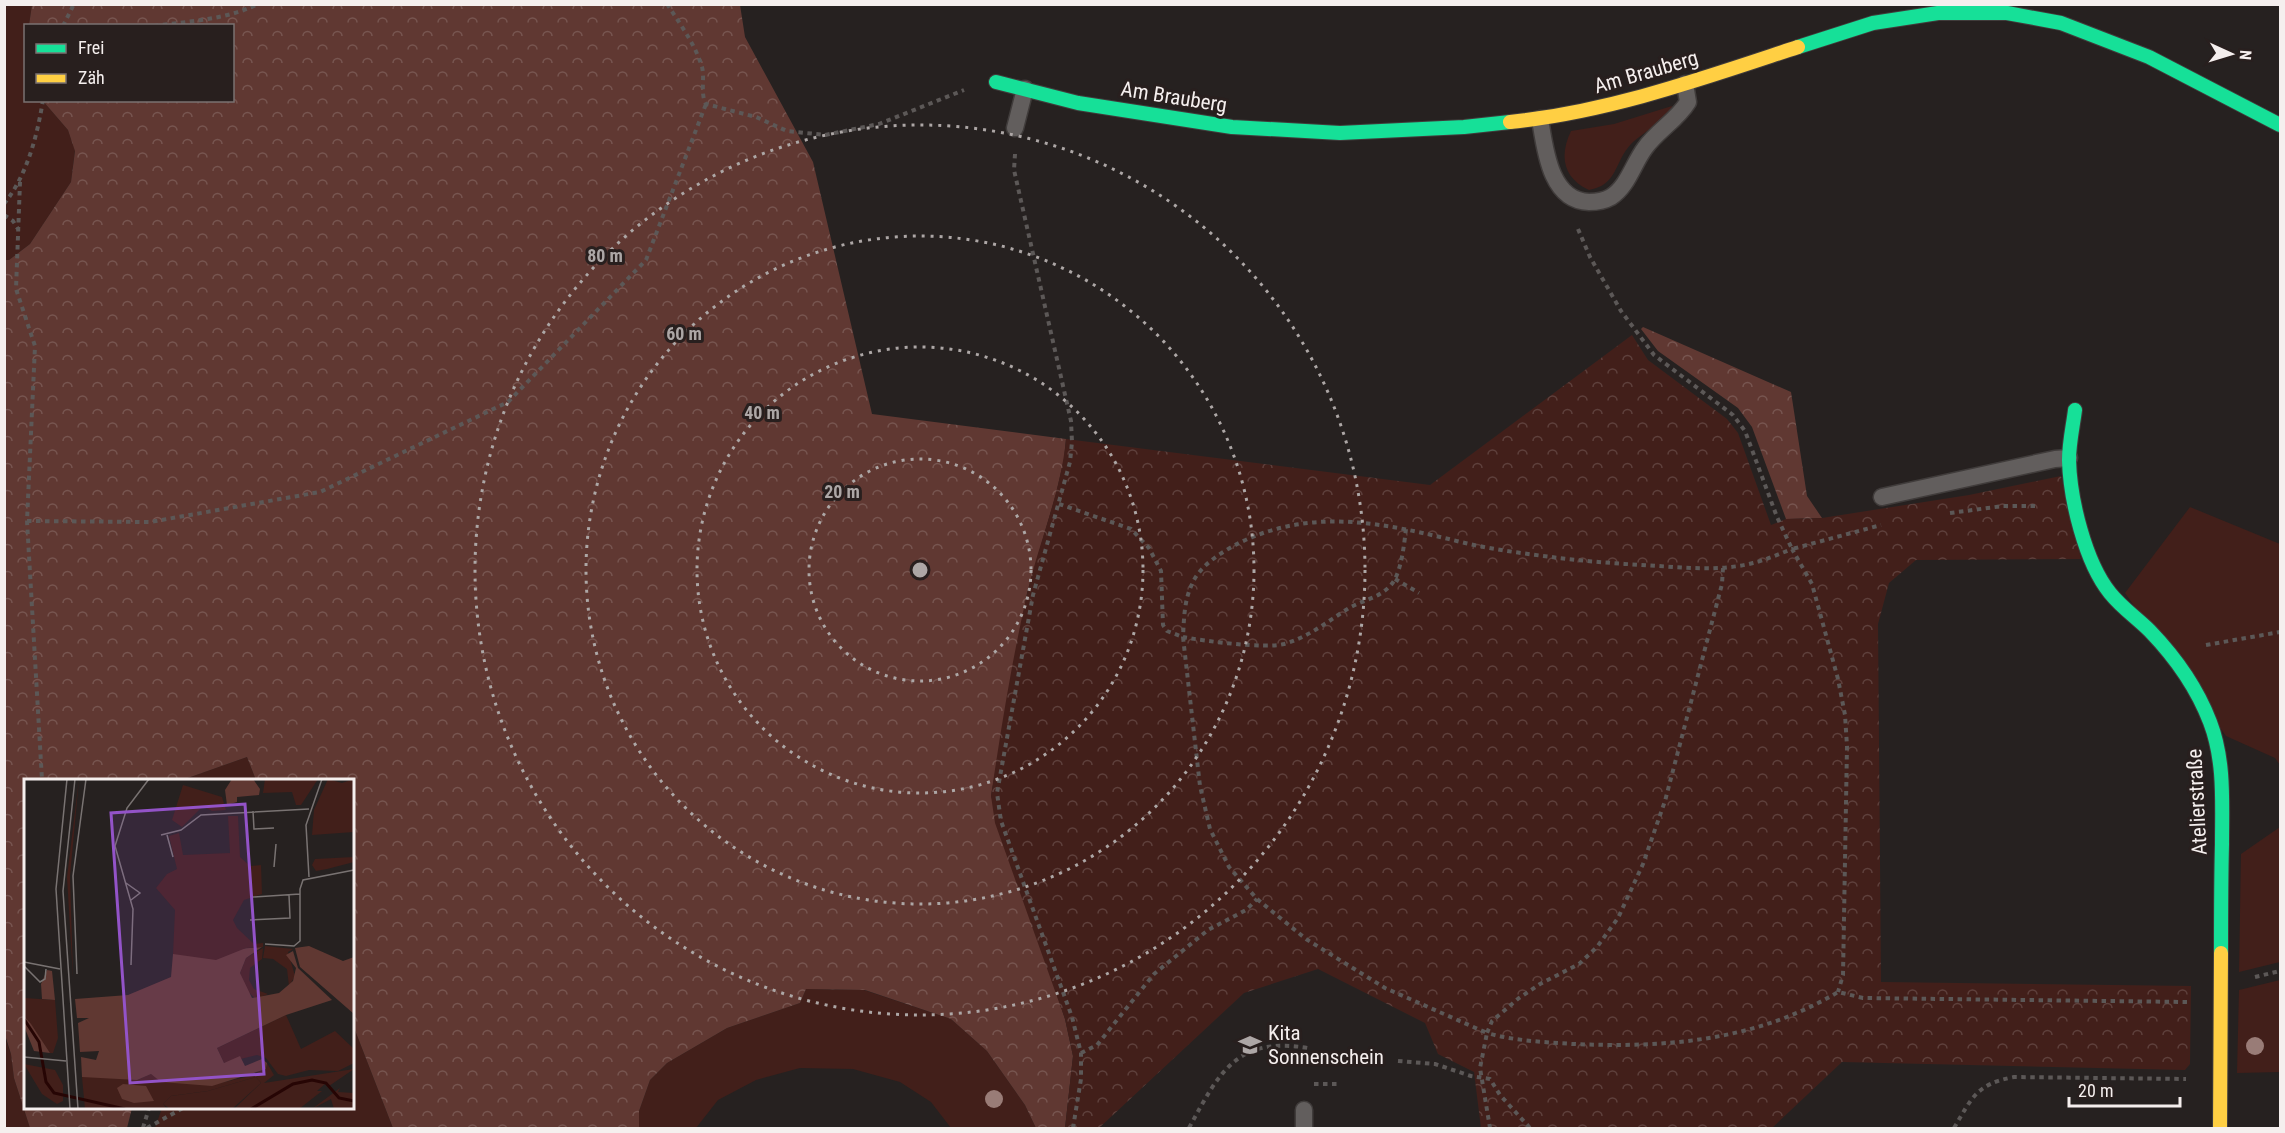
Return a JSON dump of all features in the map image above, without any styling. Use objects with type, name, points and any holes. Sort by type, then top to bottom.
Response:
[{"type":"street","name":"Am Brauberg","points":[[996,82],[1078,103],[1232,127],[1340,133],[1464,127],[1540,120],[1582,112],[1685,84],[1872,23],[1938,13],[2007,13],[2061,22],[2150,57],[2280,125]]},
{"type":"street","name":"Atelierstraße","points":[[2074,410],[2069,458],[2075,503],[2083,534],[2102,583],[2118,605],[2147,628],[2176,660],[2190,681],[2213,733],[2218,755],[2222,796],[2220,1128]]},
{"type":"lane","points":[[1540,120],[1551,171],[1564,192],[1581,202],[1597,202],[1611,197],[1623,186],[1645,147],[1682,112],[1688,102],[1685,84]]},
{"type":"lane","points":[[1015,128],[1025,89]]},
{"type":"lane","points":[[1882,497],[2055,459],[2069,458]]},
{"type":"lane","points":[[1304,1110],[1304,1128]]},
{"type":"path","points":[[64,24],[74,4]]},
{"type":"path","points":[[169,24],[214,18],[246,10],[258,4]]},
{"type":"path","points":[[667,4],[697,52],[703,70],[703,100],[706,104],[756,117],[787,131],[825,135],[879,124],[960,91]]},
{"type":"path","points":[[4,204],[20,182],[30,154],[43,102]]},
{"type":"path","points":[[27,521],[150,522],[320,492],[508,402],[646,260],[706,104]]},
{"type":"path","points":[[1014,170],[1071,422],[1072,442],[1070,462],[1033,595],[997,793],[1001,821],[1072,1017],[1081,1053],[1081,1079],[1073,1128]]},
{"type":"path","points":[[20,182],[16,289],[35,346],[27,521],[42,779]]},
{"type":"path","points":[[1581,202],[1576,226],[1590,257],[1622,311],[1654,355],[1733,415],[1745,431],[1776,517],[1792,549],[1812,584],[1838,679],[1845,715],[1847,746],[1843,975],[1838,992],[1823,1001],[1744,1033],[1682,1043],[1613,1046],[1534,1042],[1486,1034],[1385,988],[1306,939],[1257,899],[1229,867],[1210,829],[1200,786],[1183,637],[1185,608],[1192,582],[1227,549],[1254,536],[1284,526],[1312,522],[1355,522],[1406,530],[1467,544],[1560,558],[1632,565],[1723,568],[1754,563],[1792,549],[1887,524]]},
{"type":"path","points":[[4,215],[13,221],[19,231]]},
{"type":"path","points":[[1945,514],[2003,506],[2058,506],[2075,503]]},
{"type":"path","points":[[1059,504],[1131,529],[1149,548],[1161,571],[1163,625],[1167,631],[1201,641],[1284,644],[1324,626],[1350,608],[1375,598],[1395,579],[1406,530]]},
{"type":"path","points":[[1490,1128],[1480,1068],[1486,1034],[1492,1021],[1540,984],[1579,964],[1597,947],[1617,918],[1643,864],[1665,801],[1722,584],[1723,568]]},
{"type":"path","points":[[1395,579],[1419,593]]},
{"type":"path","points":[[2176,660],[2191,650],[2216,642],[2280,632]]},
{"type":"path","points":[[1081,1053],[1097,1045],[1154,974],[1208,930],[1246,910],[1257,899]]},
{"type":"path","points":[[1838,992],[1863,998],[2220,1002]]},
{"type":"path","points":[[1189,1128],[1214,1083],[1229,1064],[1242,1055],[1265,1047],[1290,1045],[1308,1048]]},
{"type":"path","points":[[1398,1061],[1435,1064],[1471,1076],[1490,1079],[1500,1095],[1530,1128]]},
{"type":"path","points":[[1954,1128],[1975,1093],[1997,1080],[2014,1077],[2220,1080]]},
{"type":"path","points":[[145,1128],[149,1109]]},
{"type":"path","points":[[145,1128],[179,1109]]},
{"type":"green space","points":[[4,5],[32,5],[29,24],[24,24],[24,102],[44,102],[68,130],[75,150],[71,182],[30,244],[9,260],[5,260]]},
{"type":"green space","points":[[32,5],[740,5],[745,37],[813,162],[872,414],[1066,439],[1056,494],[1027,593],[991,796],[1065,1019],[1073,1056],[1065,1128],[1036,1128],[1025,1105],[987,1051],[951,1019],[865,990],[806,989],[800,1003],[727,1028],[667,1063],[650,1080],[639,1111],[639,1128],[393,1128],[354,1028],[354,779],[256,779],[247,757],[185,779],[24,779],[24,1109],[132,1109],[127,1128],[30,1128],[14,1078],[11,1054],[5,1035],[5,260],[9,260],[30,244],[71,182],[75,151],[68,130],[44,102],[234,102],[234,24],[29,24]]},
{"type":"green space","points":[[1672,106],[1661,120],[1631,144],[1611,178],[1605,183],[1589,190],[1580,185],[1569,173],[1565,149],[1571,131],[1614,124]]},
{"type":"green space","points":[[1643,327],[1791,392],[1807,496],[1822,518],[1786,519],[1752,427],[1738,408],[1658,351],[1641,329]]},
{"type":"green space","points":[[1632,335],[1648,360],[1727,419],[1738,433],[1771,525],[1786,519],[1822,518],[1969,495],[2061,476],[2081,559],[1916,560],[1889,583],[1878,624],[1881,982],[2191,986],[2190,1064],[2185,1070],[1842,1062],[1772,1128],[1481,1128],[1474,1072],[1438,1054],[1425,1023],[1318,969],[1244,993],[1099,1128],[1065,1128],[1073,1056],[1065,1019],[995,823],[991,796],[1007,694],[1022,619],[1059,478],[1066,439],[1430,485]]},
{"type":"green space","points":[[2190,507],[2280,544],[2280,765],[2275,758],[2226,736],[2125,593]]},
{"type":"green space","points":[[247,757],[256,779],[185,779]]},
{"type":"green space","points":[[2280,827],[2280,962],[2239,972],[2241,854]]},
{"type":"green space","points":[[2280,980],[2280,1072],[2237,1073],[2239,990]]},
{"type":"green space","points":[[806,989],[864,990],[951,1019],[987,1051],[1025,1105],[1036,1128],[951,1128],[931,1102],[900,1082],[853,1069],[800,1068],[756,1080],[718,1100],[696,1128],[639,1128],[639,1111],[650,1080],[667,1063],[727,1028],[800,1003]]},
{"type":"green space","points":[[354,1028],[393,1128],[155,1128],[162,1109],[354,1109]]},
{"type":"green space","points":[[4,1035],[11,1054],[14,1078],[30,1128],[5,1128]]},
{"type":"traffic: fast","points":[[1798,47],[1873,23],[1938,13],[2007,13],[2061,23],[2149,57],[2280,125]]},
{"type":"traffic: fast","points":[[996,82],[1078,103],[1232,127],[1340,133],[1464,127],[1510,122]]},
{"type":"traffic: fast","points":[[2075,410],[2069,460],[2070,476],[2080,530],[2093,565],[2110,593],[2168,651],[2199,697],[2215,737],[2222,798],[2221,953]]},
{"type":"traffic: slow","points":[[1510,122],[1620,102],[1692,82],[1798,47]]},
{"type":"traffic: slow","points":[[2220,1128],[2221,953]]},
{"type":"place","name":"Kita Sonnenschein","points":[[1250,1045]]}]
